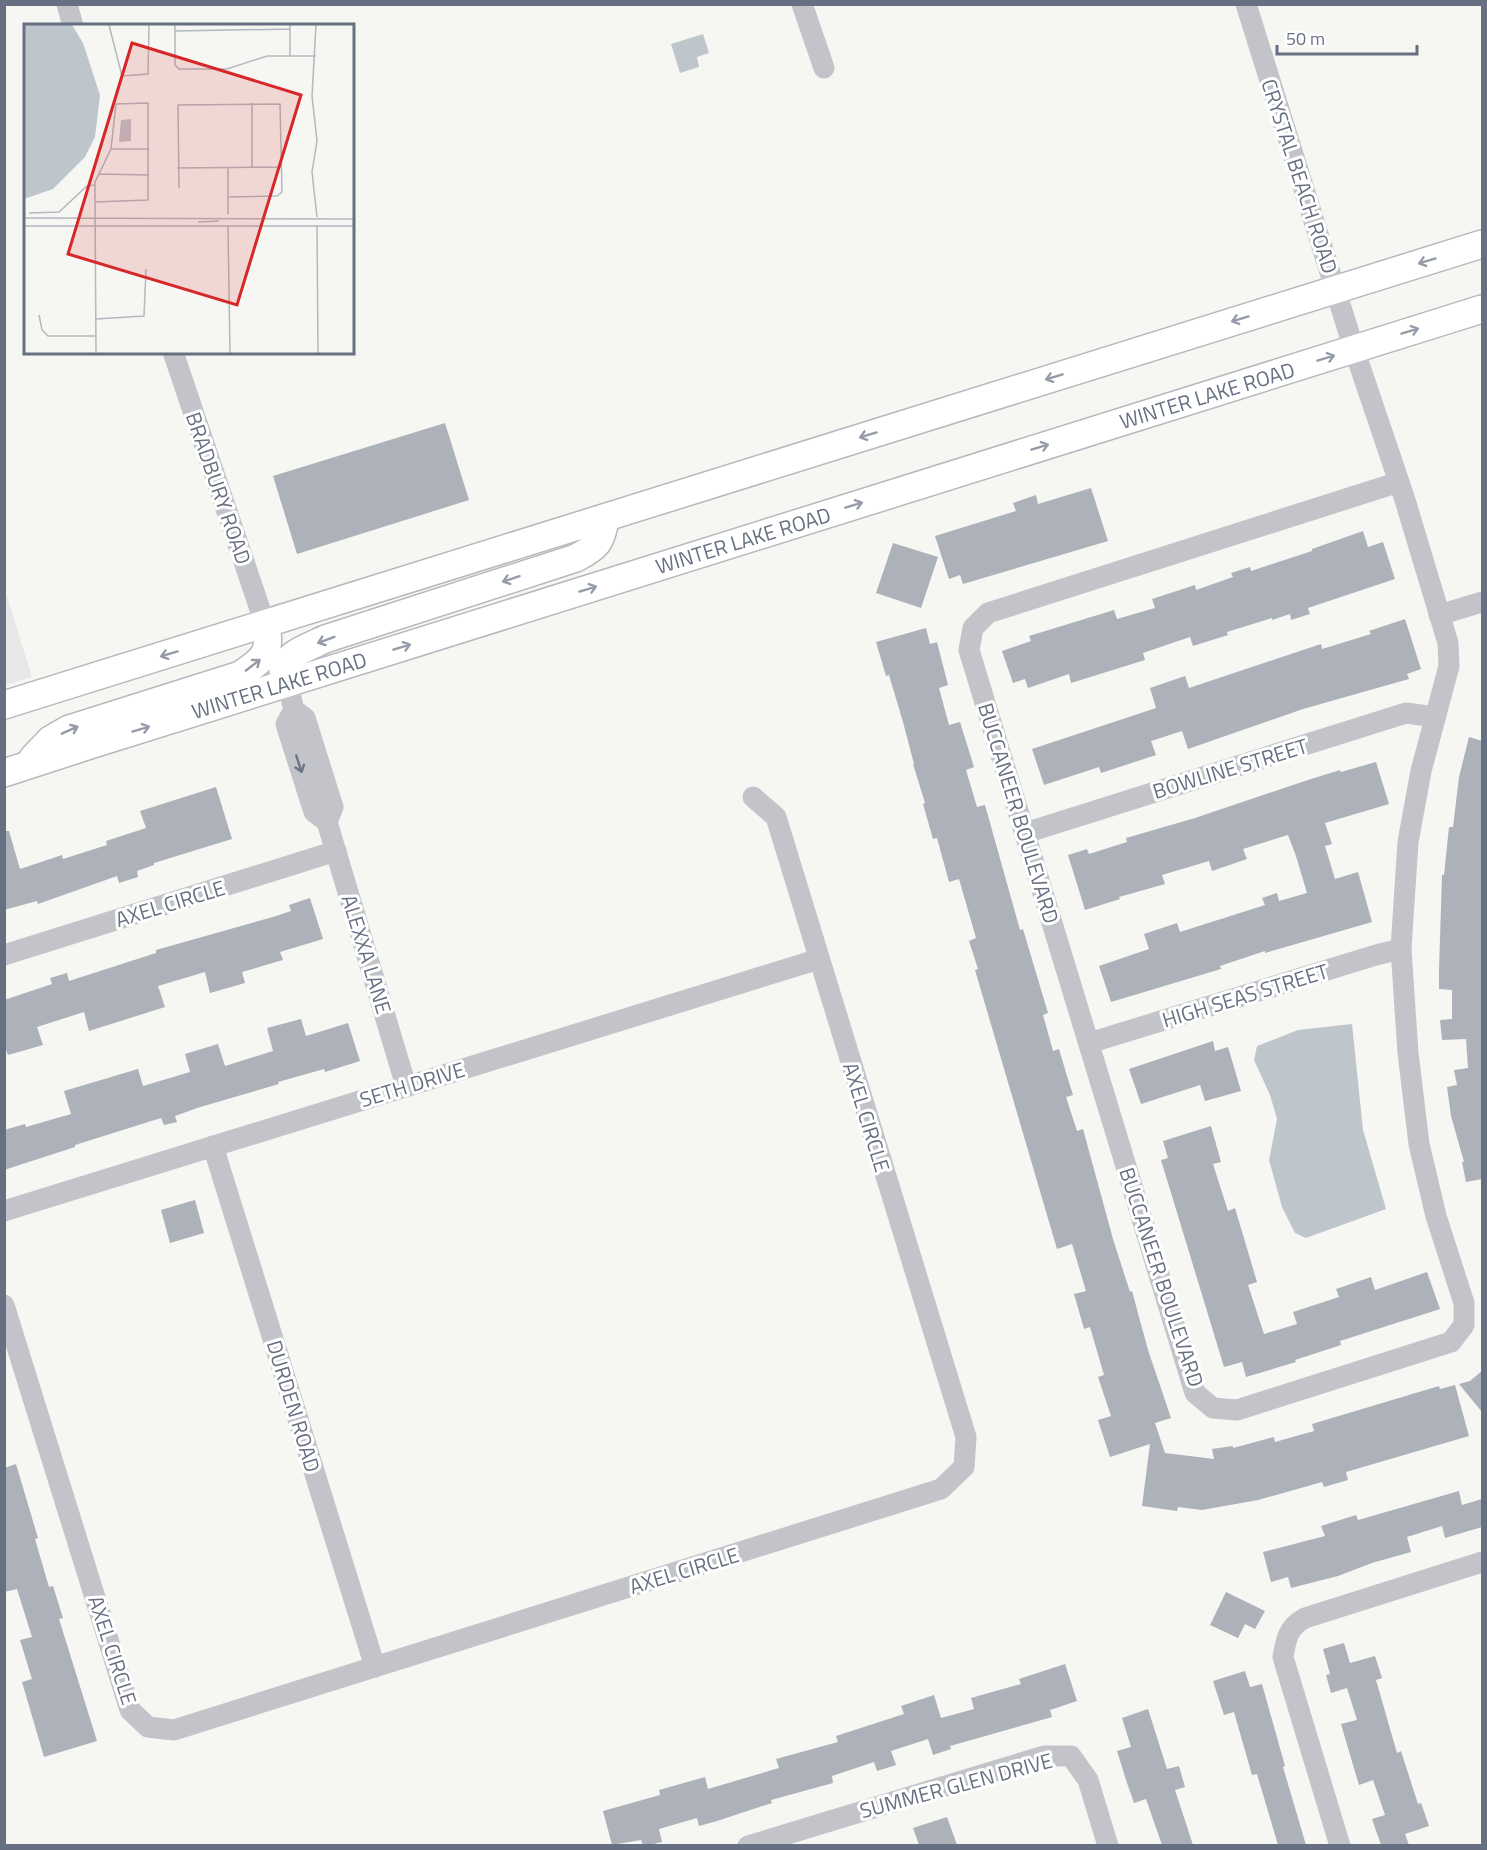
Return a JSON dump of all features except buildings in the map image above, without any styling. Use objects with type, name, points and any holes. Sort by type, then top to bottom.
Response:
[{"type":"main road","points":[[4,705],[1482,244]]},
{"type":"main road","name":"WINTER LAKE ROAD","points":[[15,770],[1482,309]]},
{"type":"main road","points":[[286,683],[283,669],[285,663],[297,652],[325,639],[576,558],[593,549],[603,535],[605,518]]},
{"type":"main road","points":[[15,770],[50,740],[69,729],[240,675],[263,658],[268,649],[269,641],[265,624]]},
{"type":"street","points":[[67,4],[72,24]]},
{"type":"street","points":[[802,4],[824,68]]},
{"type":"street","name":"CRYSTAL BEACH ROAD","points":[[1246,4],[1354,349]]},
{"type":"street","name":"BUCCANEER BOULEVARD","points":[[1354,349],[1399,482],[1448,643],[1449,666],[1421,771],[1408,842],[1401,949],[1408,1053],[1419,1144],[1436,1216],[1464,1303],[1464,1325],[1451,1342],[1237,1410],[1213,1408],[1195,1393],[969,650],[973,628],[988,613],[1399,482]]},
{"type":"street","name":"BRADBURY ROAD","points":[[174,354],[265,624]]},
{"type":"street","points":[[1439,615],[1482,602]]},
{"type":"street","name":"ALEXXA LANE","points":[[286,683],[294,710],[286,724],[314,812],[327,822],[406,1086]]},
{"type":"street","name":"BOWLINE STREET","points":[[1025,833],[1406,713],[1435,717]]},
{"type":"street","name":"AXEL CIRCLE","points":[[4,1305],[130,1710],[148,1727],[174,1730],[941,1489],[964,1467],[966,1437],[776,817],[753,798]]},
{"type":"street","name":"AXEL CIRCLE","points":[[4,955],[336,851]]},
{"type":"street","name":"HIGH SEAS STREET","points":[[1089,1043],[1401,949]]},
{"type":"street","name":"SETH DRIVE","points":[[4,1211],[819,959]]},
{"type":"street","name":"DURDEN ROAD","points":[[213,1146],[375,1667]]},
{"type":"street","points":[[1340,1845],[1283,1657],[1286,1637],[1294,1623],[1305,1618],[1482,1562]]},
{"type":"street","name":"SUMMER GLEN DRIVE","points":[[748,1845],[1044,1756],[1071,1756],[1088,1780],[1108,1845]]},
{"type":"shaded area","points":[[703,34],[709,53],[697,57],[699,67],[680,73],[671,44]]},
{"type":"shaded area","points":[[4,587],[32,677],[5,685],[4,685]]},
{"type":"shaded area","points":[[1352,1024],[1363,1130],[1386,1209],[1306,1238],[1295,1233],[1282,1207],[1269,1160],[1277,1119],[1270,1095],[1254,1060],[1257,1046],[1298,1030]]}]
